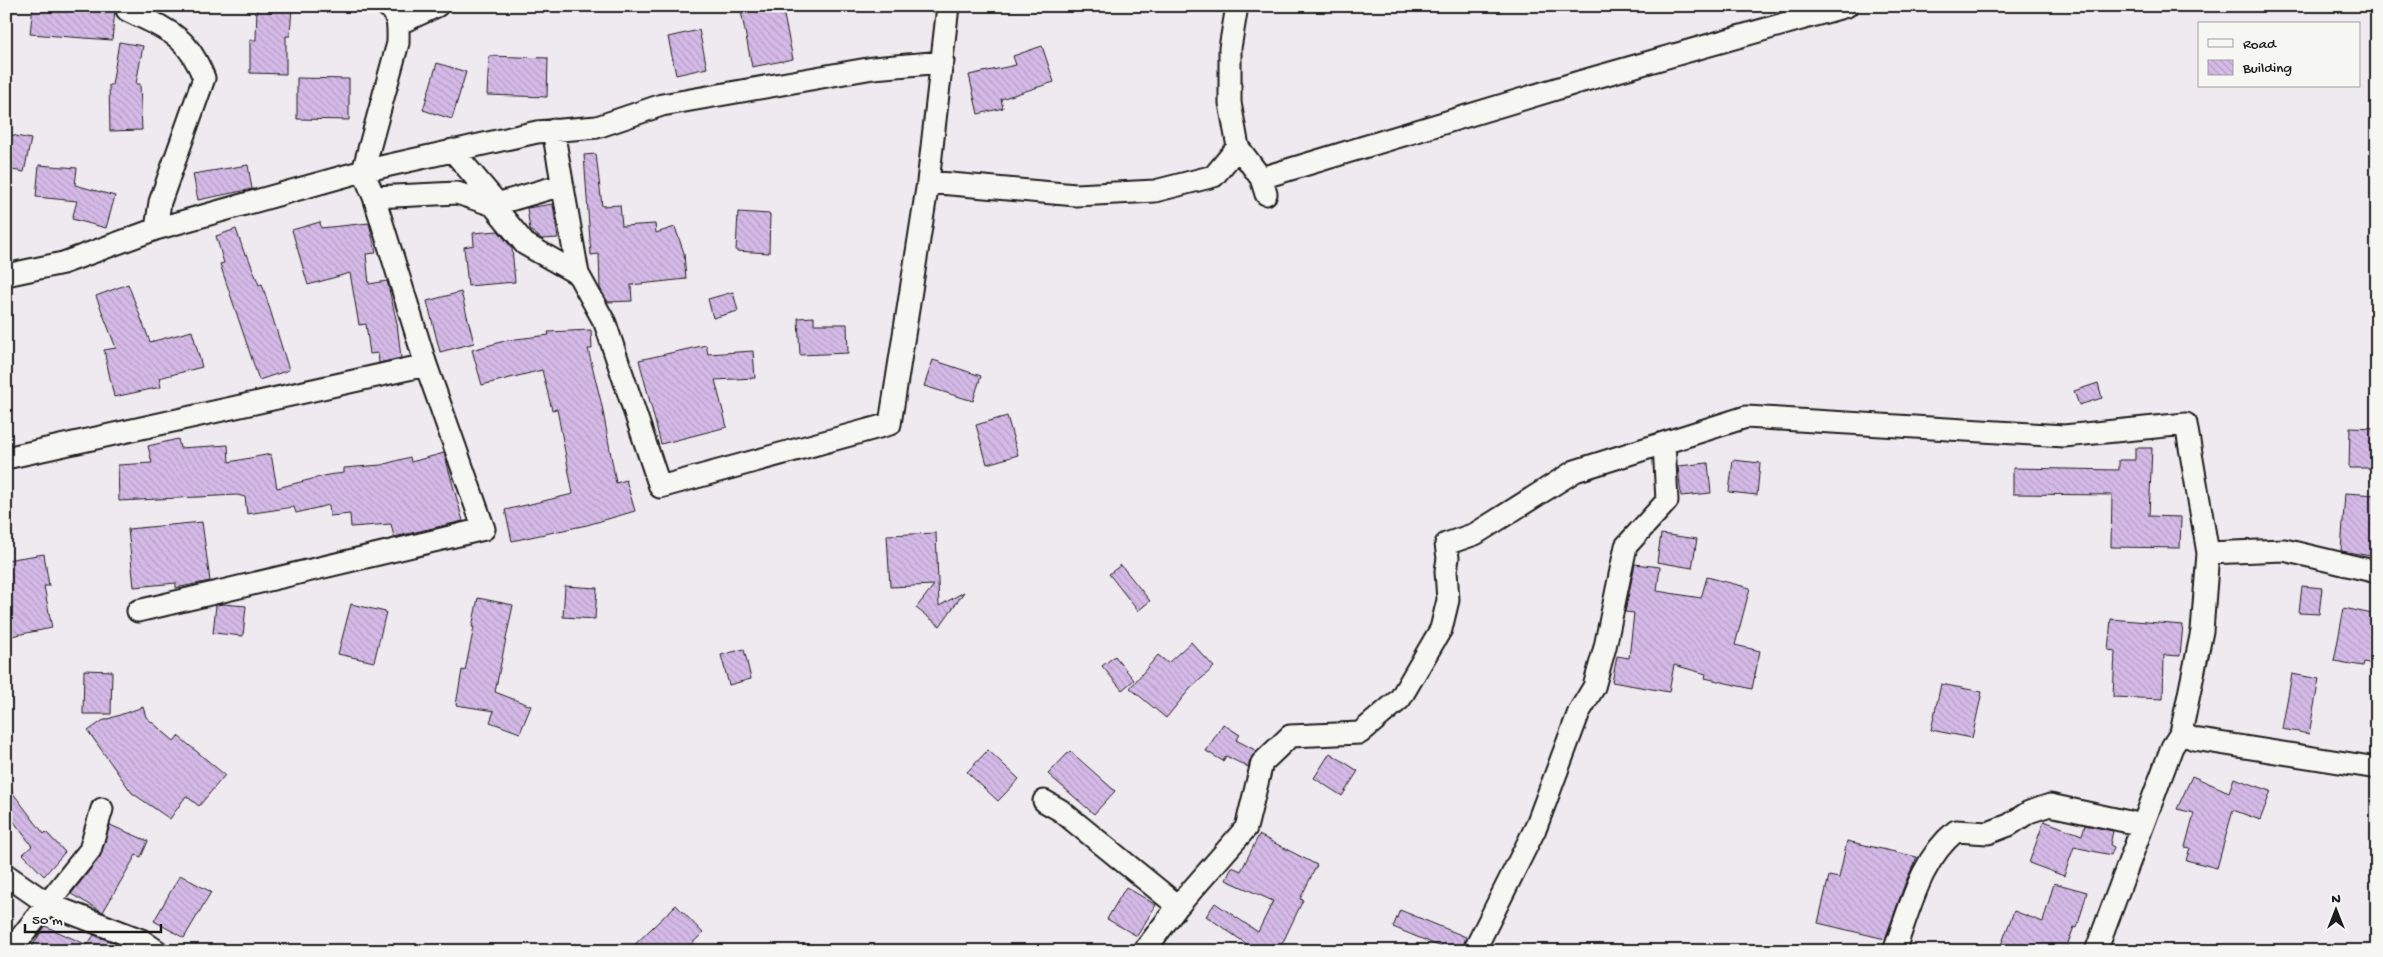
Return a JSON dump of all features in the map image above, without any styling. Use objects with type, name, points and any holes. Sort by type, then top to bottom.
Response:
[{"type":"street","points":[[130,6],[127,10],[176,35],[196,58],[204,78],[160,202],[156,229]]},
{"type":"street","points":[[138,611],[484,529],[426,365],[374,197],[363,171],[398,43],[398,24],[393,10],[387,6]]},
{"type":"street","points":[[398,24],[438,6]]},
{"type":"street","points":[[553,130],[578,274],[605,323],[660,487],[890,424],[928,182],[948,6]]},
{"type":"street","points":[[1237,6],[1230,48],[1230,103],[1238,147],[1263,186],[1579,82],[1847,6]]},
{"type":"street","points":[[6,275],[64,262],[156,229],[363,171],[452,150],[537,132],[597,127],[662,105],[873,68],[943,62]]},
{"type":"street","points":[[928,182],[1076,195],[1155,191],[1214,176],[1238,147]]},
{"type":"street","points":[[452,150],[525,244],[578,274]]},
{"type":"street","points":[[374,197],[457,193],[495,204],[562,185]]},
{"type":"street","points":[[6,458],[426,365]]},
{"type":"street","points":[[1144,951],[1178,906],[1246,828],[1262,763],[1290,736],[1360,733],[1400,699],[1441,629],[1448,600],[1446,544],[1475,534],[1575,470],[1746,417],[2064,436],[2186,424],[2208,553],[2202,631],[2181,733],[2172,747],[2096,951]]},
{"type":"street","points":[[1474,951],[1536,827],[1579,712],[1594,687],[1605,647],[1626,546],[1668,501],[1664,443]]},
{"type":"street","points":[[2208,553],[2284,550],[2377,572]]},
{"type":"street","points":[[2181,733],[2194,739],[2377,768]]},
{"type":"street","points":[[1044,801],[1060,810],[1178,906]]},
{"type":"street","points":[[1894,951],[1924,869],[1945,840],[1956,831],[1988,833],[2008,826],[2029,812],[2050,805],[2142,825]]},
{"type":"street","points":[[10,951],[90,850],[102,809]]},
{"type":"street","points":[[6,875],[48,904],[141,940],[157,951]]},
{"type":"building","points":[[33,6],[75,6],[115,10],[112,40],[30,34]]},
{"type":"building","points":[[257,6],[292,6],[290,36],[286,36],[286,74],[250,73],[250,40],[256,40]]},
{"type":"building","points":[[740,6],[782,6],[793,59],[752,67]]},
{"type":"building","points":[[699,30],[707,68],[676,75],[668,37]]},
{"type":"building","points":[[119,42],[143,46],[136,84],[140,84],[142,130],[110,131],[109,85],[112,85]]},
{"type":"building","points":[[1042,46],[1054,82],[1001,99],[1003,108],[978,114],[969,75],[1016,65],[1013,56]]},
{"type":"building","points":[[489,56],[548,58],[547,97],[487,95]]},
{"type":"building","points":[[437,63],[466,72],[452,119],[423,110]]},
{"type":"building","points":[[297,78],[349,79],[349,120],[297,119]]},
{"type":"building","points":[[6,134],[31,139],[24,172],[6,169]]},
{"type":"building","points":[[596,154],[602,206],[620,205],[622,226],[655,224],[656,233],[675,227],[684,253],[686,279],[631,285],[632,301],[608,302],[600,288],[599,254],[591,255],[584,155]]},
{"type":"building","points":[[39,165],[77,168],[75,185],[115,196],[106,228],[72,219],[77,201],[36,197]]},
{"type":"building","points":[[248,165],[252,189],[198,200],[193,174]]},
{"type":"building","points":[[553,204],[558,238],[542,239],[530,230],[527,208]]},
{"type":"building","points":[[738,212],[770,214],[769,253],[736,251]]},
{"type":"building","points":[[320,222],[321,228],[369,223],[376,253],[366,254],[369,284],[387,281],[397,323],[401,358],[379,363],[378,353],[370,354],[366,324],[359,325],[350,273],[308,285],[292,230]]},
{"type":"building","points":[[236,229],[245,255],[247,254],[259,285],[262,284],[289,370],[259,380],[220,264],[224,263],[216,236]]},
{"type":"building","points":[[498,231],[512,248],[515,282],[468,286],[464,247],[474,245],[473,233]]},
{"type":"building","points":[[128,284],[150,342],[192,331],[202,367],[159,378],[161,387],[114,397],[104,350],[116,348],[96,296]]},
{"type":"building","points":[[461,292],[474,343],[440,352],[427,301]]},
{"type":"building","points":[[733,292],[738,311],[713,318],[708,299]]},
{"type":"building","points":[[814,317],[814,324],[847,324],[848,353],[800,355],[798,318]]},
{"type":"building","points":[[591,330],[592,349],[588,349],[602,406],[616,483],[626,480],[635,511],[587,525],[512,541],[505,510],[573,494],[557,409],[552,410],[542,370],[482,385],[472,350],[508,340],[549,335],[548,332]]},
{"type":"building","points":[[706,345],[708,354],[753,351],[755,378],[715,380],[727,427],[661,444],[639,360]]},
{"type":"building","points":[[933,360],[981,376],[973,401],[924,386]]},
{"type":"building","points":[[2098,383],[2102,398],[2079,405],[2074,391]]},
{"type":"building","points":[[1007,416],[1018,455],[987,464],[976,425]]},
{"type":"building","points":[[2350,427],[2377,428],[2377,468],[2349,468]]},
{"type":"building","points":[[178,439],[180,448],[228,445],[229,462],[271,454],[277,488],[328,475],[344,473],[344,468],[381,465],[410,457],[411,462],[444,453],[463,521],[394,537],[391,524],[351,527],[350,514],[330,516],[329,505],[296,513],[294,507],[247,514],[245,497],[237,495],[119,501],[118,465],[152,463],[148,446]]},
{"type":"building","points":[[2135,448],[2152,448],[2149,516],[2181,517],[2180,548],[2111,547],[2112,495],[2013,494],[2013,468],[2119,470],[2119,460],[2135,460]]},
{"type":"building","points":[[1733,460],[1760,463],[1757,495],[1729,492]]},
{"type":"building","points":[[1708,463],[1711,493],[1681,496],[1678,466]]},
{"type":"building","points":[[2345,493],[2377,495],[2377,557],[2341,551]]},
{"type":"building","points":[[202,522],[210,581],[176,588],[176,583],[134,587],[128,529]]},
{"type":"building","points":[[936,533],[939,606],[964,592],[940,626],[916,608],[934,585],[890,587],[887,535]]},
{"type":"building","points":[[1661,534],[1697,539],[1692,568],[1657,562]]},
{"type":"building","points":[[44,554],[49,586],[44,586],[52,628],[6,637],[6,560]]},
{"type":"building","points":[[1635,564],[1660,567],[1657,591],[1701,598],[1707,577],[1750,588],[1735,645],[1760,651],[1752,689],[1705,678],[1706,674],[1674,665],[1669,692],[1612,682],[1617,656],[1629,658],[1634,613],[1625,612]]},
{"type":"building","points":[[1121,565],[1150,601],[1138,611],[1109,574]]},
{"type":"building","points":[[565,586],[597,588],[595,619],[563,617]]},
{"type":"building","points":[[2302,586],[2322,588],[2319,614],[2299,613]]},
{"type":"building","points":[[478,598],[513,605],[495,692],[531,706],[520,733],[490,722],[494,711],[456,705],[462,670],[465,671]]},
{"type":"building","points":[[351,604],[386,612],[374,662],[338,654]]},
{"type":"building","points":[[216,605],[246,606],[243,636],[213,633]]},
{"type":"building","points":[[2344,608],[2377,615],[2377,665],[2364,662],[2363,666],[2334,661]]},
{"type":"building","points":[[2111,619],[2183,625],[2180,656],[2164,655],[2163,699],[2113,697],[2115,651],[2108,650]]},
{"type":"building","points":[[1191,642],[1214,667],[1189,690],[1166,718],[1130,688],[1158,655],[1168,663]]},
{"type":"building","points":[[744,649],[751,679],[729,685],[721,655]]},
{"type":"building","points":[[1115,656],[1134,680],[1122,690],[1102,666]]},
{"type":"building","points":[[84,670],[112,671],[111,714],[83,714]]},
{"type":"building","points":[[2292,674],[2319,679],[2309,734],[2282,729]]},
{"type":"building","points":[[1941,684],[1982,692],[1972,738],[1931,730]]},
{"type":"building","points":[[143,707],[146,717],[174,741],[178,736],[225,775],[199,806],[186,796],[170,819],[132,793],[88,731],[102,721]]},
{"type":"building","points":[[1223,724],[1240,735],[1236,740],[1257,751],[1250,760],[1248,767],[1226,756],[1223,761],[1206,751]]},
{"type":"building","points":[[988,750],[1019,779],[998,801],[967,772]]},
{"type":"building","points":[[1070,751],[1115,791],[1094,814],[1048,774]]},
{"type":"building","points":[[1330,753],[1358,771],[1342,796],[1314,778]]},
{"type":"building","points":[[2192,776],[2229,792],[2234,778],[2271,791],[2260,820],[2233,810],[2217,868],[2186,860],[2190,848],[2185,847],[2194,813],[2177,809]]},
{"type":"building","points":[[6,784],[44,834],[46,832],[65,852],[44,876],[23,854],[32,846],[6,811]]},
{"type":"building","points":[[2044,821],[2082,835],[2085,825],[2113,831],[2110,845],[2114,847],[2111,855],[2074,847],[2064,876],[2029,863]]},
{"type":"building","points":[[110,825],[148,841],[141,857],[136,855],[103,912],[71,894],[100,857]]},
{"type":"building","points":[[1259,835],[1317,865],[1300,899],[1303,900],[1283,942],[1276,951],[1257,951],[1206,916],[1215,903],[1258,932],[1273,901],[1226,880],[1232,867],[1241,871]]},
{"type":"building","points":[[1847,841],[1917,857],[1906,881],[1885,939],[1818,923],[1829,876],[1839,878]]},
{"type":"building","points":[[180,875],[211,892],[184,938],[154,921]]},
{"type":"building","points":[[2054,883],[2087,892],[2077,928],[2074,927],[2065,951],[2017,951],[2001,945],[2014,911],[2043,922]]},
{"type":"building","points":[[1126,887],[1156,905],[1137,936],[1107,919]]},
{"type":"building","points":[[676,905],[703,933],[684,951],[628,951]]},
{"type":"building","points":[[1400,910],[1466,937],[1461,951],[1451,951],[1393,927]]},
{"type":"building","points":[[45,926],[87,945],[94,935],[134,951],[29,951]]}]
